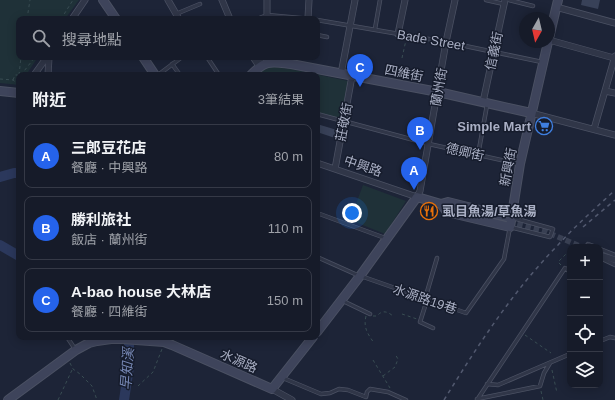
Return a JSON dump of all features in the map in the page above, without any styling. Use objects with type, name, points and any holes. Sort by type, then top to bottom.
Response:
[{"type":"street","points":[[74,16],[85,0]]},
{"type":"street","points":[[103,0],[114,16]]},
{"type":"street","points":[[168,0],[176,14]]},
{"type":"street","points":[[222,0],[229,16]]},
{"type":"street","points":[[267,0],[267,16]]},
{"type":"street","points":[[307,16],[309,0]]},
{"type":"street","points":[[341,74],[355,0]]},
{"type":"street","points":[[398,34],[405,0]]},
{"type":"street","name":"蘭州街","points":[[416,198],[420,191],[446,42],[455,0]]},
{"type":"street","name":"信義街","points":[[485,102],[493,52],[505,2]]},
{"type":"street","points":[[557,4],[615,23]]},
{"type":"street","points":[[555,42],[615,57],[594,129]]},
{"type":"street","name":"新興街","points":[[510,226],[520,164],[547,48]]},
{"type":"street","points":[[36,72],[46,60]]},
{"type":"street","points":[[48,60],[48,72]]},
{"type":"street","points":[[145,60],[155,72]]},
{"type":"street","points":[[255,60],[259,66]]},
{"type":"street","points":[[254,72],[259,66],[260,60]]},
{"type":"street","name":"四維街","points":[[259,66],[272,62],[291,64],[438,92],[531,113]]},
{"type":"street","name":"莊敬街","points":[[335,169],[352,76]]},
{"type":"street","points":[[0,91],[16,93]]},
{"type":"street","points":[[605,91],[615,94]]},
{"type":"street","points":[[531,113],[615,135]]},
{"type":"street","name":"中興路","points":[[320,164],[416,198],[444,205]]},
{"type":"street","points":[[320,328],[360,276],[416,198]]},
{"type":"street","points":[[510,226],[447,212],[444,205],[448,202],[511,218]]},
{"type":"street","points":[[603,257],[615,260]]},
{"type":"street","name":"水源路","points":[[8,400],[86,343],[104,340]]},
{"type":"street","name":"水源路","points":[[138,340],[165,340],[172,345],[272,389]]},
{"type":"street","points":[[292,400],[272,389],[311,340]]},
{"type":"lane","points":[[375,29],[380,0]]},
{"type":"lane","points":[[486,0],[505,2]]},
{"type":"lane","points":[[509,0],[533,6]]},
{"type":"lane","points":[[176,14],[200,4]]},
{"type":"lane","name":"Bade Street","points":[[320,21],[446,42],[543,63]]},
{"type":"lane","points":[[320,36],[327,37]]},
{"type":"lane","points":[[161,72],[178,60]]},
{"type":"lane","points":[[209,60],[217,72]]},
{"type":"lane","points":[[172,64],[178,72]]},
{"type":"lane","points":[[478,155],[485,102]]},
{"type":"lane","name":"德卿街","points":[[320,115],[429,144],[520,164]]},
{"type":"lane","points":[[320,214],[387,239]]},
{"type":"lane","points":[[510,226],[550,237],[553,229],[511,218]]},
{"type":"lane","name":"水源路19巷","points":[[320,258],[354,274],[466,313],[504,259],[510,226]]},
{"type":"lane","points":[[603,250],[615,255]]},
{"type":"lane","points":[[433,328],[420,322],[420,320],[437,258]]},
{"type":"lane","points":[[603,258],[615,265]]},
{"type":"lane","points":[[477,400],[565,268],[567,270]]},
{"type":"lane","points":[[341,300],[370,314]]},
{"type":"lane","points":[[603,340],[610,337],[615,338]]},
{"type":"lane","points":[[69,340],[76,350]]},
{"type":"lane","points":[[487,384],[498,385],[567,355]]},
{"type":"lane","points":[[477,400],[540,386],[544,373],[550,363]]},
{"type":"lane","points":[[282,377],[321,394],[330,393],[339,389],[348,390],[366,399],[367,392],[370,389],[388,392],[406,400]]},
{"type":"path","points":[[27,16],[30,0]]},
{"type":"path","points":[[63,16],[73,0]]},
{"type":"path","points":[[402,58],[406,35]]},
{"type":"path","points":[[19,72],[21,60]]},
{"type":"path","points":[[23,72],[33,60]]},
{"type":"path","points":[[12,80],[16,75]]},
{"type":"path","points":[[0,79],[12,80],[16,82]]},
{"type":"path","points":[[374,343],[364,325],[366,315],[370,314],[377,316],[380,313],[387,312],[393,316]]},
{"type":"path","points":[[402,314],[420,320]]},
{"type":"path","points":[[522,332],[551,353]]},
{"type":"path","points":[[138,386],[153,372],[165,340]]},
{"type":"path","points":[[383,376],[395,367],[398,359],[395,354]]},
{"type":"path","points":[[373,360],[390,388],[388,392]]},
{"type":"path","points":[[550,363],[557,392]]},
{"type":"path","points":[[58,400],[73,369],[92,386],[98,400]]},
{"type":"path","points":[[540,386],[543,400]]},
{"type":"shaded area","points":[[0,0],[79,0],[67,16],[16,16],[16,60],[36,60],[28,72],[16,72],[16,85],[0,83]]},
{"type":"shaded area","points":[[272,67],[305,72],[259,72],[261,70]]},
{"type":"shaded area","points":[[320,75],[348,81],[341,119],[320,113]]},
{"type":"shaded area","points":[[363,185],[406,201],[385,234],[350,220]]},
{"type":"building","points":[[582,0],[600,0],[598,9],[581,5]]},
{"type":"building","points":[[320,125],[337,130],[335,138],[320,133]]},
{"type":"waterway","points":[[0,177],[16,173]]},
{"type":"waterway","name":"早知溪","points":[[0,245],[16,254]]},
{"type":"waterway","name":"早知溪","points":[[124,400],[129,367],[129,340]]},
{"type":"tunnel","points":[[509,222],[544,231],[575,244]]},
{"type":"railway","points":[[444,400],[483,339],[526,281],[565,238],[615,190]]},
{"type":"railway","points":[[583,227],[615,200]]},
{"type":"place","name":"A-bao house 大林店","points":[[360,87]]},
{"type":"place","name":"Simple Mart","points":[[544,126]]},
{"type":"place","name":"勝利旅社","points":[[420,150]]},
{"type":"place","name":"三郎豆花店","points":[[414,190]]},
{"type":"place","name":"虱目魚湯/草魚湯","points":[[429,211]]}]
